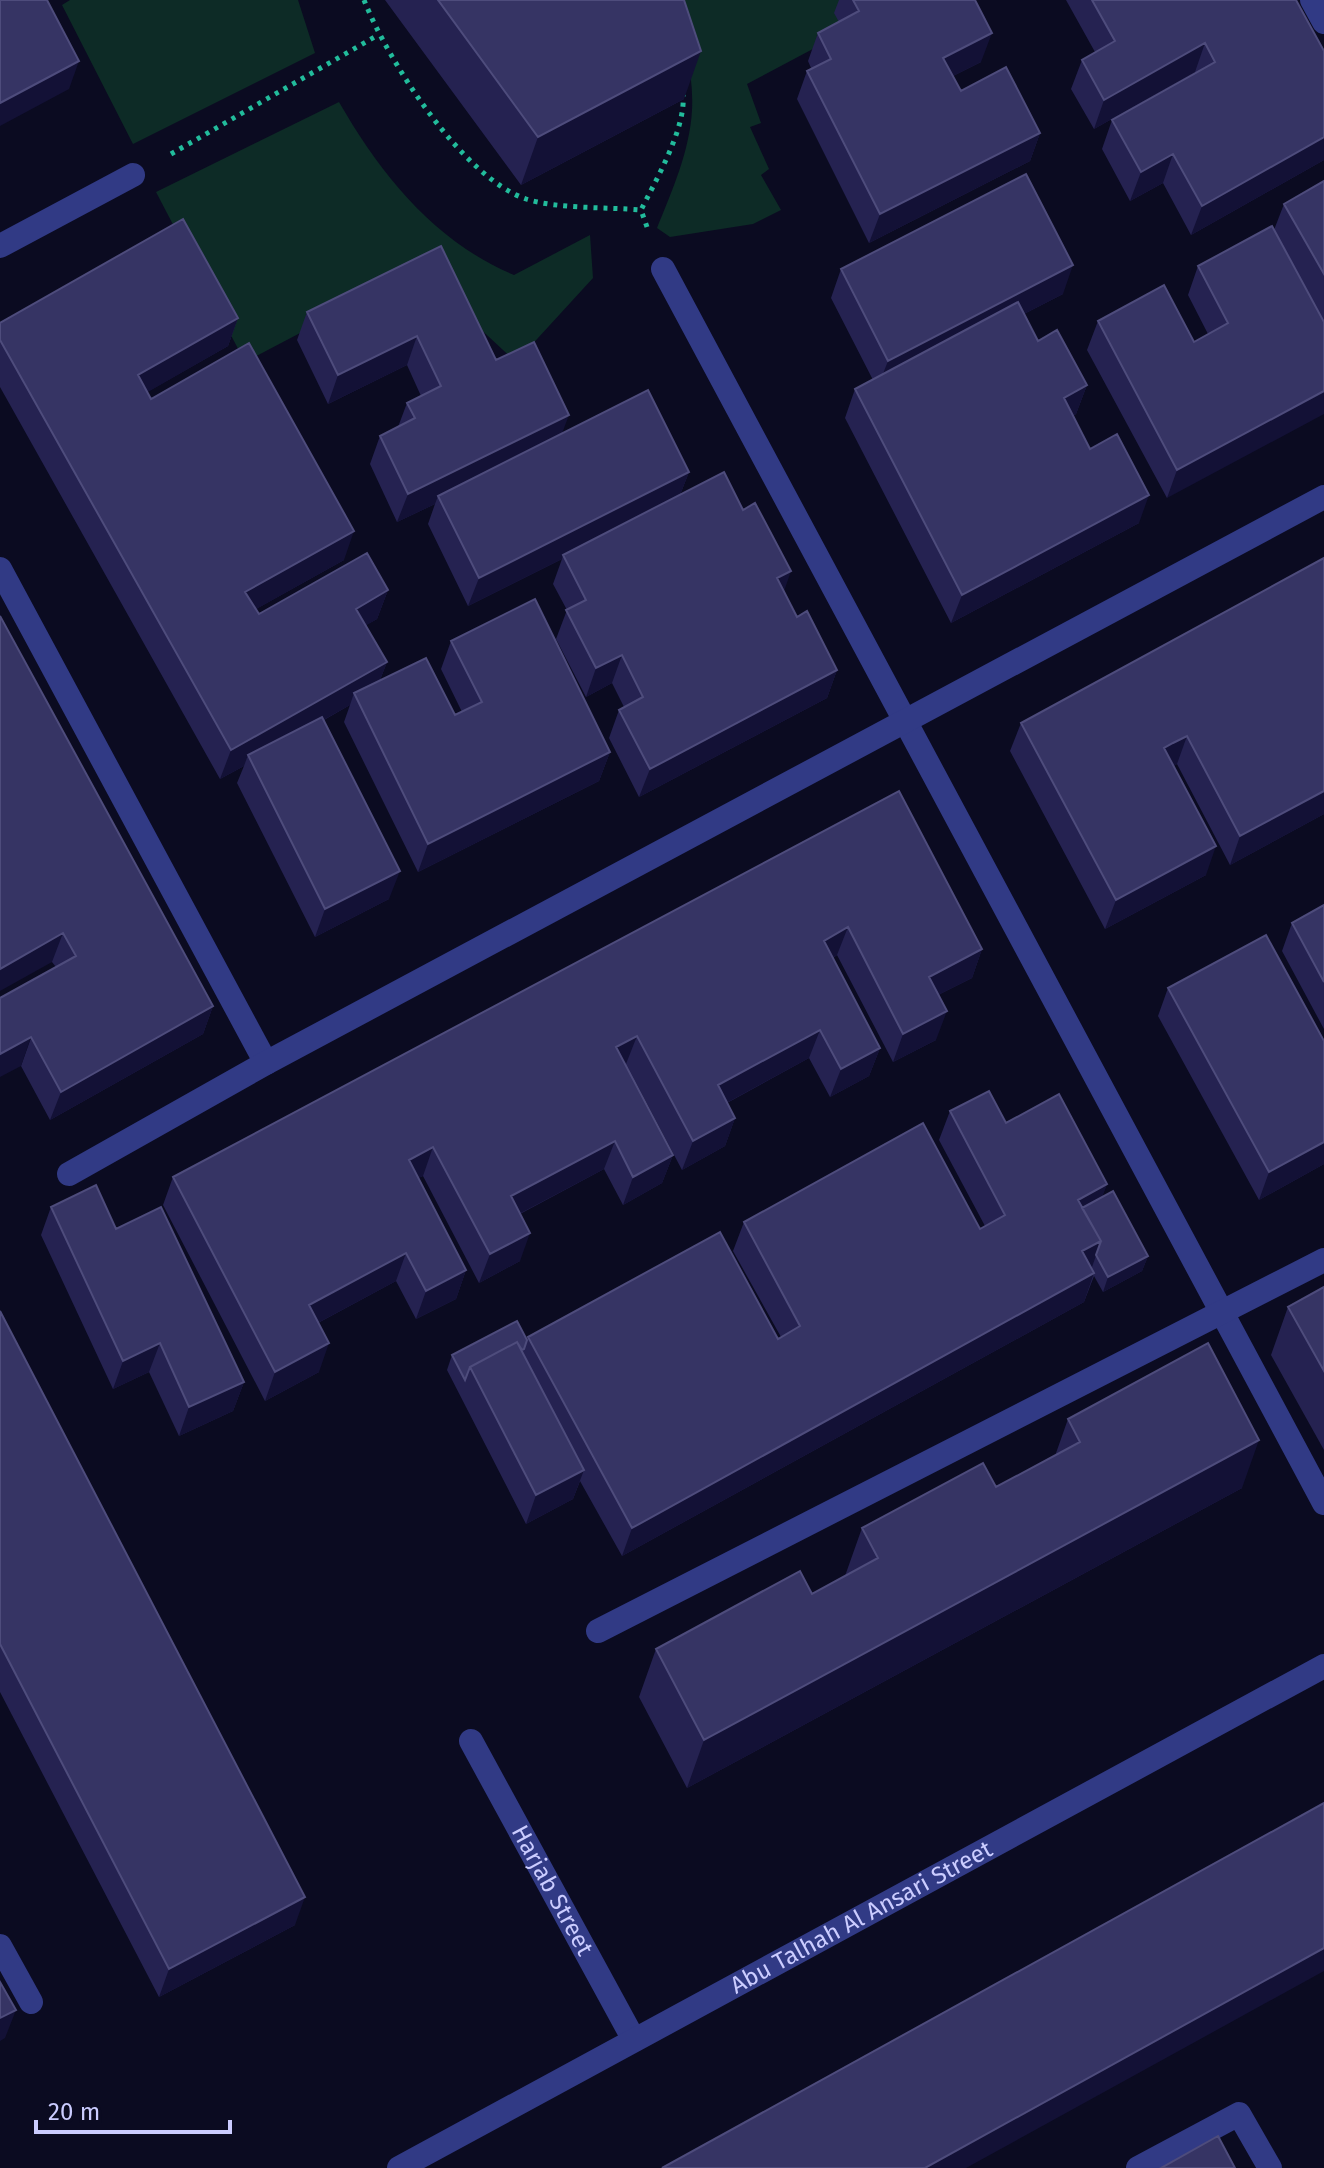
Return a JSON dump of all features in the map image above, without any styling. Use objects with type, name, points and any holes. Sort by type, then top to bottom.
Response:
[{"type":"street","points":[[1312,0],[1324,22]]},
{"type":"street","points":[[0,246],[133,175]]},
{"type":"street","points":[[663,269],[1324,1503]]},
{"type":"street","points":[[69,1174],[266,1063],[1324,497]]},
{"type":"street","points":[[0,569],[266,1063]]},
{"type":"street","points":[[598,1631],[1324,1260]]},
{"type":"street","name":"Abu Talhah Al Ansari Street","points":[[399,2168],[1324,1666]]},
{"type":"street","name":"Harjab Street","points":[[471,1741],[634,2040]]},
{"type":"street","points":[[0,1946],[31,2002]]},
{"type":"street","points":[[1138,2168],[1239,2114],[1270,2168]]},
{"type":"path","points":[[364,0],[378,35],[462,156],[500,189],[530,200],[641,210],[675,133],[684,107],[683,93]]},
{"type":"path","points":[[133,175],[378,35]]},
{"type":"green space","points":[[70,0],[298,0],[315,53],[133,144],[62,5]]},
{"type":"green space","points":[[674,0],[905,0],[747,84],[761,123],[750,127],[769,169],[761,175],[781,210],[753,224],[670,237],[657,228],[684,155],[691,125],[690,68]]},
{"type":"green space","points":[[339,102],[373,155],[413,204],[459,244],[486,261],[514,275],[590,235],[593,278],[516,362],[418,271],[245,362],[156,192]]},
{"type":"building","points":[[0,0],[47,0],[79,61],[0,103]]},
{"type":"building","points":[[438,0],[684,0],[701,51],[538,137]]},
{"type":"building","points":[[853,0],[975,0],[992,33],[943,58],[961,91],[1006,67],[1040,133],[880,214],[807,71],[831,59],[818,33],[859,11]]},
{"type":"building","points":[[1092,0],[1296,0],[1324,51],[1324,137],[1202,206],[1173,154],[1141,172],[1112,120],[1215,62],[1205,43],[1104,100],[1082,60],[1115,41]]},
{"type":"building","points":[[1026,174],[1073,265],[888,361],[841,269]]},
{"type":"building","points":[[1324,181],[1324,274],[1284,204]]},
{"type":"building","points":[[183,219],[238,318],[138,375],[151,399],[249,343],[354,531],[245,592],[259,614],[367,553],[388,590],[356,609],[387,662],[231,750],[0,340],[0,323]]},
{"type":"building","points":[[1272,226],[1324,322],[1324,391],[1177,470],[1098,321],[1164,285],[1194,342],[1228,323],[1198,266]]},
{"type":"building","points":[[441,246],[496,360],[534,342],[569,415],[408,494],[380,436],[415,418],[407,403],[441,386],[417,336],[338,375],[307,312]]},
{"type":"building","points":[[1018,302],[1038,341],[1057,330],[1087,385],[1064,398],[1090,449],[1117,434],[1149,495],[962,595],[855,389]]},
{"type":"building","points":[[648,390],[689,472],[479,578],[438,496]]},
{"type":"building","points":[[724,472],[743,510],[755,503],[791,571],[777,578],[797,617],[807,611],[837,670],[650,769],[619,710],[643,697],[622,655],[596,668],[566,610],[586,600],[563,555]]},
{"type":"building","points":[[1324,558],[1324,791],[1240,836],[1187,736],[1173,743],[1164,748],[1216,846],[1116,900],[1021,723]]},
{"type":"building","points":[[535,599],[610,752],[428,844],[354,693],[426,658],[455,715],[482,702],[451,641]]},
{"type":"building","points":[[0,616],[213,1006],[61,1092],[31,1037],[0,1054],[0,998],[76,956],[63,933],[0,969]]},
{"type":"building","points":[[322,717],[400,871],[325,909],[248,755]]},
{"type":"building","points":[[899,791],[982,949],[929,977],[947,1011],[903,1034],[848,927],[824,941],[880,1048],[841,1069],[820,1030],[718,1085],[735,1118],[693,1141],[637,1036],[616,1047],[673,1155],[633,1177],[615,1141],[511,1196],[530,1233],[490,1254],[433,1147],[409,1160],[466,1270],[426,1291],[406,1253],[309,1305],[329,1343],[275,1372],[173,1177]]},
{"type":"building","points":[[1324,905],[1324,982],[1292,923]]},
{"type":"building","points":[[1266,935],[1324,1041],[1324,1142],[1269,1172],[1168,988]]},
{"type":"building","points":[[989,1091],[1006,1123],[1059,1094],[1107,1184],[1078,1200],[1101,1241],[1082,1251],[1094,1273],[632,1528],[528,1337],[720,1232],[778,1339],[800,1326],[744,1222],[923,1123],[980,1229],[1005,1215],[950,1111]]},
{"type":"building","points":[[96,1185],[116,1229],[161,1207],[244,1382],[189,1407],[160,1343],[123,1361],[51,1207]]},
{"type":"building","points":[[1113,1191],[1148,1256],[1108,1277],[1096,1255],[1101,1241],[1082,1208]]},
{"type":"building","points":[[1324,1287],[1324,1371],[1288,1307]]},
{"type":"building","points":[[0,1311],[305,1897],[169,1969],[0,1644]]},
{"type":"building","points":[[517,1321],[527,1340],[524,1349],[517,1342],[470,1367],[465,1380],[452,1355]]},
{"type":"building","points":[[517,1342],[584,1470],[536,1495],[470,1367]]},
{"type":"building","points":[[1208,1343],[1259,1440],[704,1740],[656,1649],[800,1571],[812,1594],[878,1558],[862,1528],[983,1463],[996,1487],[1080,1442],[1068,1419]]},
{"type":"building","points":[[1324,1803],[1324,1948],[925,2168],[662,2168]]},
{"type":"building","points":[[0,1982],[16,2010],[0,2018]]},
{"type":"building","points":[[1218,2136],[1235,2168],[1161,2168]]}]
